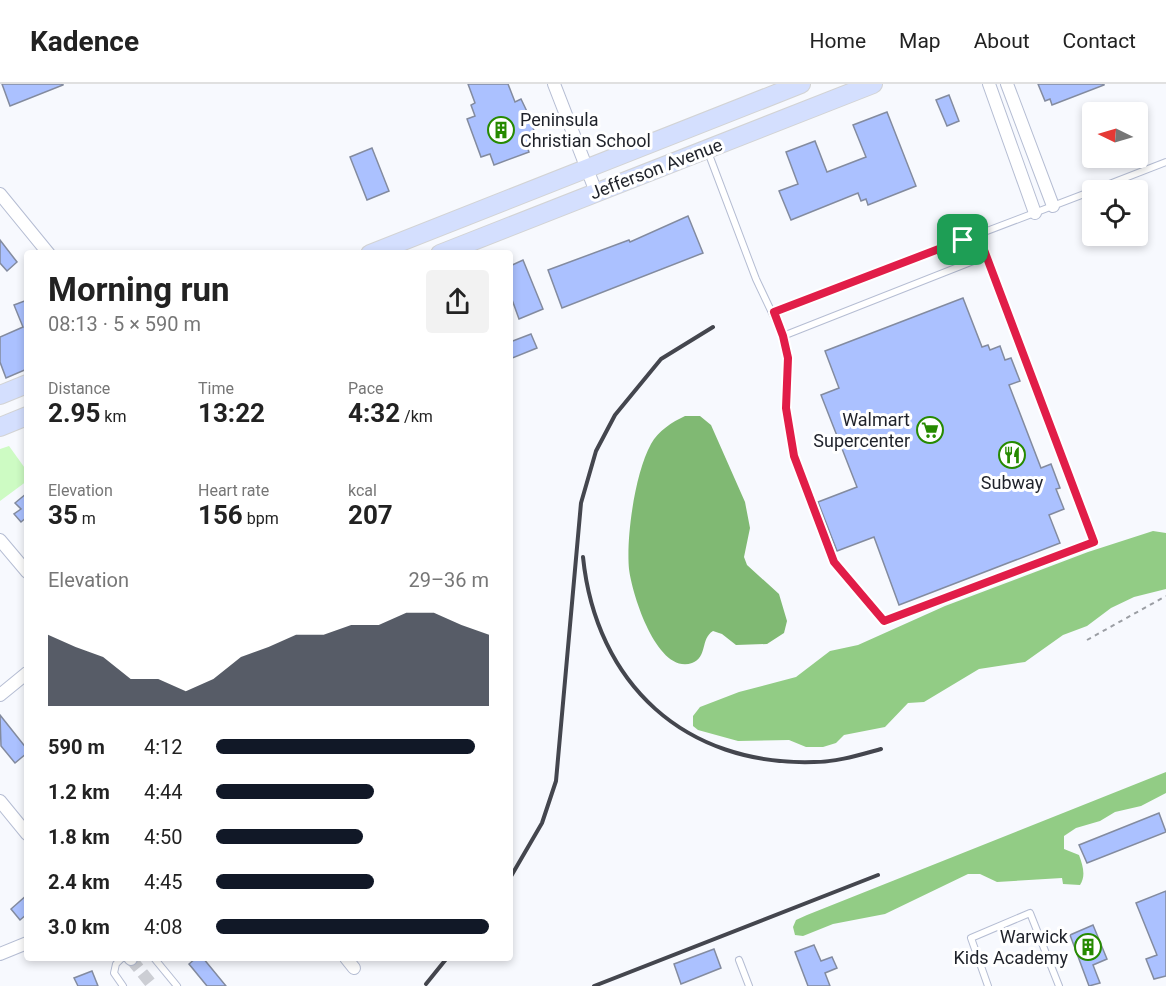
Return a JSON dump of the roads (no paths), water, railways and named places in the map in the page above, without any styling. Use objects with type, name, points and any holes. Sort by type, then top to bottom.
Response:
[{"type":"main road","name":"Jefferson Avenue","points":[[380,250],[801,84]]},
{"type":"main road","name":"Jefferson Avenue","points":[[450,250],[873,84]]},
{"type":"main road","points":[[0,395],[24,385]]},
{"type":"main road","points":[[0,427],[24,417]]},
{"type":"street","points":[[554,84],[596,192]]},
{"type":"street","points":[[989,84],[1035,213]]},
{"type":"street","points":[[1007,84],[1053,206]]},
{"type":"street","points":[[0,194],[46,250]]},
{"type":"street","points":[[0,540],[24,568]]},
{"type":"street","points":[[0,695],[24,675]]},
{"type":"street","points":[[0,801],[24,830]]},
{"type":"street","points":[[0,954],[24,944]]},
{"type":"lane","points":[[707,149],[758,284],[774,312],[783,336],[788,358],[786,408],[794,456],[834,562],[884,621],[1094,542],[978,234]]},
{"type":"lane","points":[[1121,180],[1166,162]]},
{"type":"lane","points":[[774,312],[1082,195]]},
{"type":"lane","points":[[783,336],[986,256]]},
{"type":"lane","points":[[988,986],[970,938],[1030,913],[1059,986]]},
{"type":"lane","points":[[739,960],[749,986]]},
{"type":"lane","points":[[123,961],[116,964],[114,973],[123,986]]},
{"type":"lane","points":[[156,961],[177,986]]},
{"type":"tunnel","points":[[133,961],[153,986]]},
{"type":"railway","points":[[513,873],[542,823],[556,781],[581,503],[596,451],[615,415],[661,359],[713,327]]},
{"type":"railway","points":[[583,557],[591,602],[606,643],[628,679],[655,709],[688,732],[725,750],[768,760],[823,762],[881,749]]},
{"type":"railway","points":[[594,986],[878,875]]},
{"type":"railway","points":[[426,984],[445,961]]},
{"type":"place","name":"Peninsula Christian School","points":[[501,130]]},
{"type":"place","name":"Walmart Supercenter","points":[[930,430]]},
{"type":"place","name":"Subway","points":[[1012,455]]},
{"type":"place","name":"Warwick Kids Academy","points":[[1088,947]]}]
